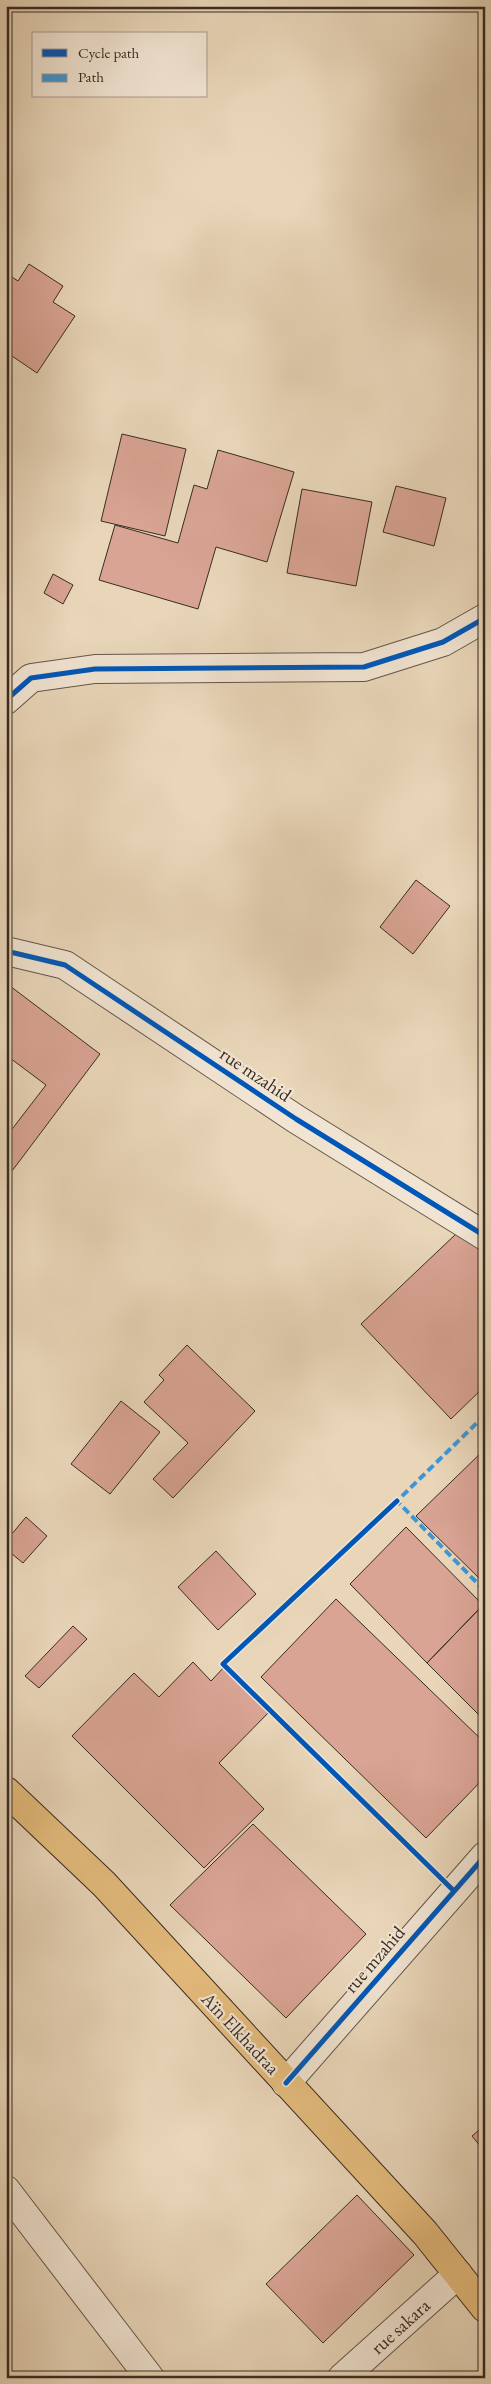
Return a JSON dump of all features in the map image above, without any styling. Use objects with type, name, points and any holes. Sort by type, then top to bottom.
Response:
[{"type":"main road","name":"Aïn Elkhadraa","points":[[6,1792],[104,1884],[424,2233],[485,2308]]},
{"type":"street","points":[[6,700],[31,678],[95,669],[364,667],[444,642],[485,618]]},
{"type":"street","name":"rue mzahid","points":[[6,951],[65,965],[296,1119],[485,1236]]},
{"type":"street","name":"rue mzahid","points":[[286,2083],[485,1856]]},
{"type":"street","points":[[7,2192],[150,2378]]},
{"type":"street","name":"rue sakara","points":[[342,2378],[458,2274]]},
{"type":"building","points":[[29,264],[63,286],[53,302],[75,316],[37,373],[6,352],[6,273],[18,281]]},
{"type":"building","points":[[122,434],[186,449],[165,536],[101,521]]},
{"type":"building","points":[[218,450],[294,472],[267,562],[216,547],[198,609],[99,580],[115,525],[178,543],[194,485],[207,489]]},
{"type":"building","points":[[485,483],[485,496],[479,487]]},
{"type":"building","points":[[396,486],[446,498],[434,546],[383,532]]},
{"type":"building","points":[[302,489],[372,502],[356,586],[287,573]]},
{"type":"building","points":[[53,574],[73,585],[63,604],[44,593]]},
{"type":"building","points":[[416,880],[450,906],[413,954],[380,927]]},
{"type":"building","points":[[6,983],[100,1054],[6,1179],[6,1137],[46,1085],[6,1055]]},
{"type":"building","points":[[457,1233],[485,1251],[485,1386],[451,1419],[361,1324]]},
{"type":"building","points":[[187,1345],[255,1411],[173,1498],[153,1479],[188,1443],[144,1402],[164,1380],[159,1375]]},
{"type":"building","points":[[121,1401],[160,1432],[110,1494],[71,1464]]},
{"type":"building","points":[[485,1449],[485,1584],[416,1516]]},
{"type":"building","points":[[26,1517],[47,1536],[23,1563],[6,1549],[6,1541]]},
{"type":"building","points":[[406,1527],[483,1605],[427,1663],[350,1584]]},
{"type":"building","points":[[216,1551],[256,1594],[218,1630],[178,1587]]},
{"type":"building","points":[[336,1599],[485,1743],[485,1777],[426,1838],[261,1677]]},
{"type":"building","points":[[483,1605],[485,1607],[485,1721],[427,1663]]},
{"type":"building","points":[[73,1626],[87,1639],[39,1688],[25,1676]]},
{"type":"building","points":[[193,1662],[211,1681],[227,1664],[272,1709],[219,1763],[264,1809],[204,1868],[72,1736],[134,1673],[159,1697]]},
{"type":"building","points":[[253,1824],[366,1934],[286,2018],[170,1905]]},
{"type":"building","points":[[485,2125],[485,2152],[472,2136]]},
{"type":"building","points":[[357,2195],[414,2255],[323,2343],[266,2284]]},
{"type":"marked path","points":[[485,1415],[397,1501],[485,1591]]},
{"type":"cycle path","points":[[6,700],[31,678],[95,669],[364,667],[443,642],[485,618]]},
{"type":"cycle path","points":[[6,951],[65,965],[296,1119],[485,1236]]},
{"type":"cycle path","points":[[397,1501],[223,1664],[454,1891]]},
{"type":"cycle path","points":[[286,2083],[485,1856]]}]
